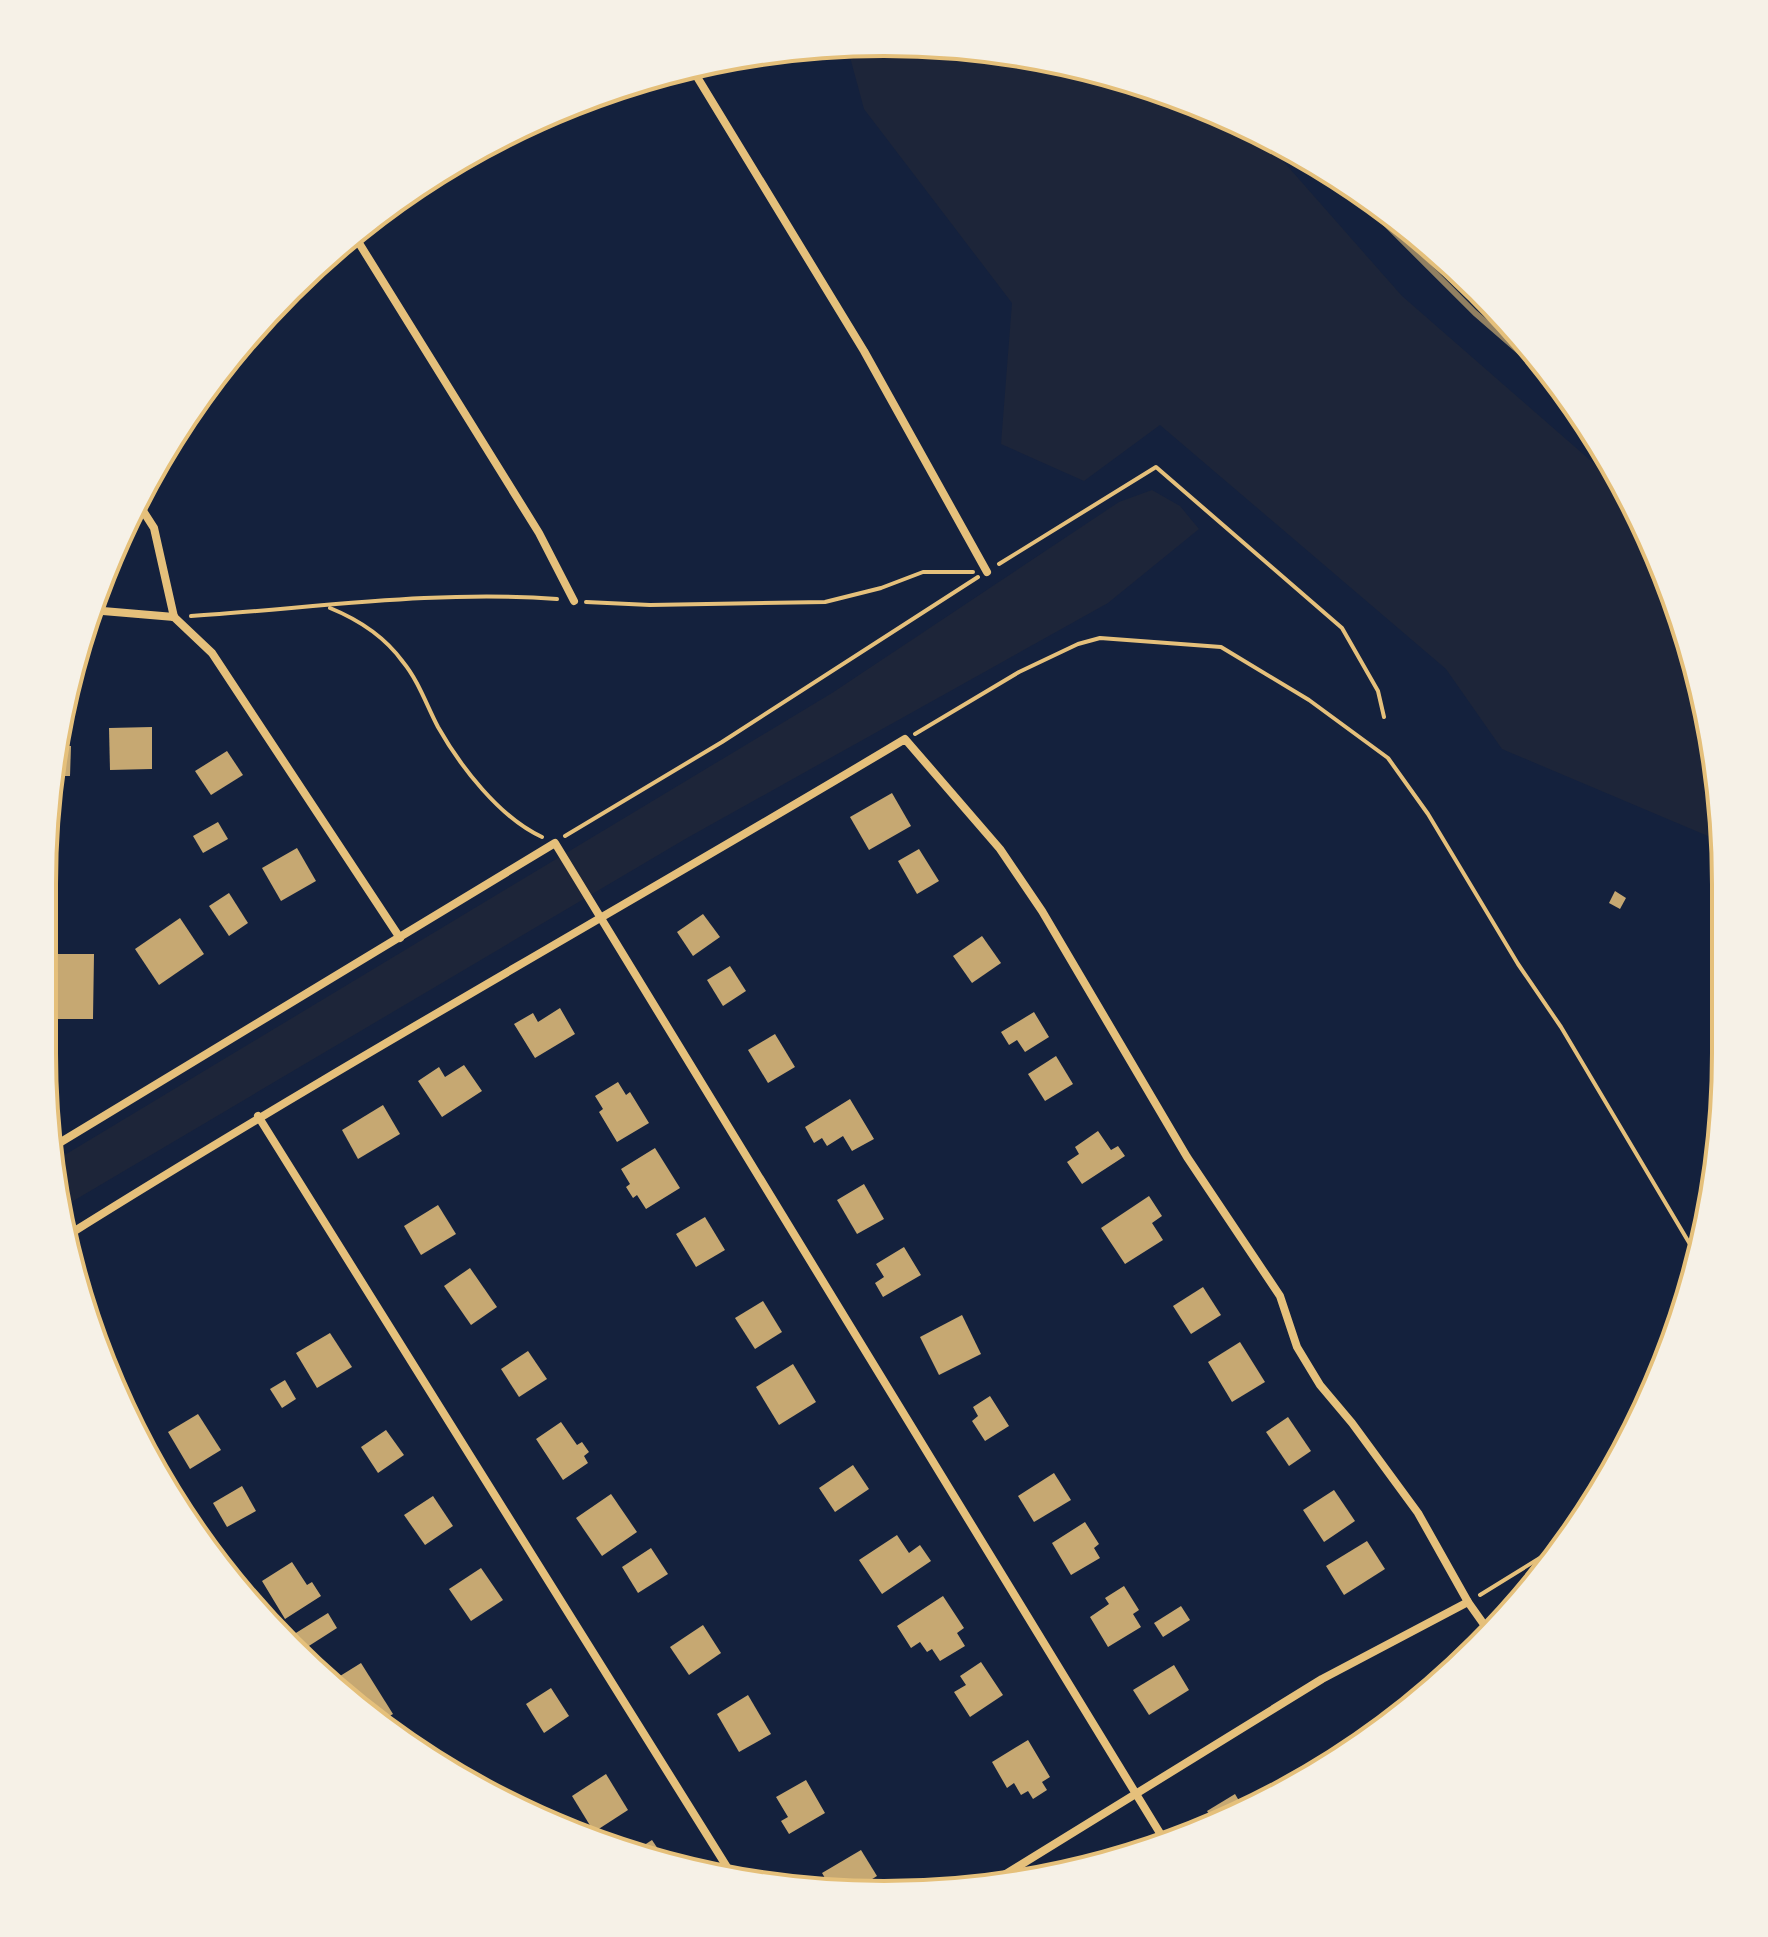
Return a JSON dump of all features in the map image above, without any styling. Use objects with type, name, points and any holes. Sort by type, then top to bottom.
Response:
[{"type":"street","points":[[697,78],[864,351],[987,572]]},
{"type":"street","points":[[359,244],[539,533],[574,601]]},
{"type":"street","points":[[144,512],[154,528],[174,617],[212,653],[400,938]]},
{"type":"street","points":[[103,611],[174,617]]},
{"type":"street","points":[[76,1230],[258,1116],[600,921],[905,739],[1000,849],[1042,911],[1187,1157],[1280,1296],[1297,1347],[1320,1385],[1418,1513],[1483,1623]]},
{"type":"street","points":[[61,1142],[555,843],[1160,1833]]},
{"type":"street","points":[[258,1116],[726,1866]]},
{"type":"street","points":[[1011,1871],[1322,1679],[1468,1602]]},
{"type":"path","points":[[328,607],[358,620],[403,662],[441,731],[482,788],[527,831],[555,843],[722,742],[1156,467],[1342,628],[1378,691],[1384,717]]},
{"type":"path","points":[[905,739],[1019,672],[1078,644],[1100,638],[1221,647],[1309,700],[1388,758],[1428,814],[1518,964],[1561,1027],[1689,1243]]},
{"type":"path","points":[[1468,1602],[1541,1557]]},
{"type":"shaded area","points":[[850,57],[938,58],[992,63],[1098,84],[1150,100],[1201,119],[1279,157],[1402,296],[1601,469],[1649,567],[1684,670],[1705,776],[1710,837],[1502,749],[1446,669],[1160,425],[1084,481],[1001,444],[1012,303],[864,109]]},
{"type":"shaded area","points":[[1152,490],[1180,506],[1199,529],[1108,603],[687,838],[70,1203],[63,1156],[832,693],[1119,502]]},
{"type":"building","points":[[152,727],[152,769],[110,770],[109,728]]},
{"type":"building","points":[[68,746],[71,746],[70,776],[63,776]]},
{"type":"building","points":[[227,751],[243,775],[211,795],[195,771]]},
{"type":"building","points":[[892,793],[911,826],[869,850],[850,817]]},
{"type":"building","points":[[218,822],[228,839],[203,853],[193,836]]},
{"type":"building","points":[[297,848],[316,881],[281,901],[262,868]]},
{"type":"building","points":[[919,849],[939,881],[917,894],[898,861]]},
{"type":"building","points":[[1615,891],[1626,898],[1620,909],[1609,903]]},
{"type":"building","points":[[229,893],[248,923],[229,936],[209,906]]},
{"type":"building","points":[[703,914],[720,937],[693,956],[677,932]]},
{"type":"building","points":[[180,918],[204,954],[159,985],[135,949]]},
{"type":"building","points":[[982,936],[1001,963],[972,983],[953,956]]},
{"type":"building","points":[[58,954],[94,954],[93,1019],[56,1019]]},
{"type":"building","points":[[730,966],[746,991],[723,1006],[707,980]]},
{"type":"building","points":[[560,1008],[575,1034],[535,1058],[514,1024],[533,1013],[538,1022]]},
{"type":"building","points":[[1034,1012],[1049,1037],[1025,1052],[1017,1040],[1009,1045],[1001,1032]]},
{"type":"building","points":[[775,1034],[795,1067],[768,1083],[748,1050]]},
{"type":"building","points":[[1056,1056],[1073,1084],[1045,1101],[1028,1074]]},
{"type":"building","points":[[464,1065],[482,1091],[442,1117],[418,1081],[439,1067],[445,1077]]},
{"type":"building","points":[[618,1082],[626,1095],[630,1092],[649,1123],[617,1142],[599,1112],[603,1109],[595,1096]]},
{"type":"building","points":[[850,1099],[874,1139],[852,1151],[843,1136],[827,1146],[822,1138],[814,1143],[805,1127]]},
{"type":"building","points":[[383,1105],[400,1134],[358,1159],[342,1130]]},
{"type":"building","points":[[1098,1131],[1111,1150],[1118,1146],[1125,1156],[1082,1184],[1067,1162],[1079,1154],[1075,1147]]},
{"type":"building","points":[[655,1148],[680,1188],[646,1209],[637,1195],[633,1198],[626,1187],[630,1184],[621,1169]]},
{"type":"building","points":[[864,1184],[884,1219],[857,1234],[837,1200]]},
{"type":"building","points":[[1149,1196],[1162,1216],[1152,1223],[1163,1240],[1125,1264],[1101,1228]]},
{"type":"building","points":[[438,1205],[456,1234],[421,1255],[404,1226]]},
{"type":"building","points":[[705,1217],[725,1250],[696,1267],[676,1234]]},
{"type":"building","points":[[904,1247],[921,1275],[883,1297],[875,1283],[884,1277],[876,1264]]},
{"type":"building","points":[[470,1268],[497,1307],[471,1325],[444,1286]]},
{"type":"building","points":[[1203,1287],[1221,1315],[1191,1334],[1173,1306]]},
{"type":"building","points":[[763,1301],[782,1332],[755,1349],[735,1318]]},
{"type":"building","points":[[962,1315],[981,1354],[939,1375],[920,1337]]},
{"type":"building","points":[[330,1333],[352,1367],[317,1388],[296,1353]]},
{"type":"building","points":[[1240,1342],[1265,1382],[1232,1402],[1208,1362]]},
{"type":"building","points":[[528,1351],[547,1379],[519,1397],[501,1369]]},
{"type":"building","points":[[793,1364],[816,1402],[779,1425],[756,1387]]},
{"type":"building","points":[[285,1380],[296,1399],[282,1408],[270,1389]]},
{"type":"building","points":[[990,1396],[1009,1426],[985,1441],[972,1421],[978,1416],[973,1407]]},
{"type":"building","points":[[198,1414],[221,1450],[190,1469],[168,1432]]},
{"type":"building","points":[[1288,1417],[1311,1451],[1289,1466],[1266,1432]]},
{"type":"building","points":[[561,1422],[577,1445],[582,1442],[589,1452],[584,1456],[588,1463],[563,1480],[536,1439]]},
{"type":"building","points":[[386,1430],[404,1455],[378,1473],[361,1447]]},
{"type":"building","points":[[853,1465],[869,1489],[835,1512],[819,1488]]},
{"type":"building","points":[[1054,1473],[1071,1500],[1034,1522],[1018,1496]]},
{"type":"building","points":[[242,1486],[256,1511],[227,1527],[213,1503]]},
{"type":"building","points":[[1334,1490],[1355,1521],[1324,1542],[1303,1510]]},
{"type":"building","points":[[611,1494],[637,1532],[602,1556],[576,1518]]},
{"type":"building","points":[[433,1496],[453,1526],[425,1545],[404,1515]]},
{"type":"building","points":[[1085,1522],[1099,1544],[1094,1548],[1100,1558],[1071,1575],[1052,1543]]},
{"type":"building","points":[[897,1535],[909,1553],[920,1545],[931,1561],[882,1594],[859,1560]]},
{"type":"building","points":[[1367,1541],[1385,1569],[1344,1595],[1326,1566]]},
{"type":"building","points":[[651,1548],[668,1574],[638,1593],[622,1567]]},
{"type":"building","points":[[292,1562],[307,1585],[312,1582],[321,1596],[285,1619],[262,1581]]},
{"type":"building","points":[[481,1568],[503,1600],[471,1621],[449,1589]]},
{"type":"building","points":[[1124,1586],[1139,1610],[1133,1614],[1141,1627],[1108,1647],[1090,1617],[1109,1604],[1105,1598]]},
{"type":"building","points":[[943,1596],[964,1628],[957,1633],[965,1646],[940,1661],[932,1649],[927,1652],[920,1642],[911,1648],[897,1626]]},
{"type":"building","points":[[1181,1606],[1190,1620],[1163,1637],[1154,1623]]},
{"type":"building","points":[[328,1613],[337,1628],[308,1647],[295,1634]]},
{"type":"building","points":[[703,1625],[721,1653],[689,1675],[670,1647]]},
{"type":"building","points":[[981,1662],[1003,1695],[970,1717],[954,1692],[966,1685],[960,1676]]},
{"type":"building","points":[[361,1663],[393,1714],[389,1716],[339,1677]]},
{"type":"building","points":[[1174,1665],[1189,1690],[1149,1715],[1133,1690]]},
{"type":"building","points":[[551,1688],[569,1716],[544,1733],[526,1704]]},
{"type":"building","points":[[748,1695],[771,1734],[739,1752],[717,1714]]},
{"type":"building","points":[[1028,1740],[1050,1777],[1042,1782],[1047,1790],[1033,1799],[1028,1791],[1021,1795],[1014,1783],[1007,1788],[992,1762]]},
{"type":"building","points":[[606,1774],[628,1810],[598,1829],[591,1827],[572,1796]]},
{"type":"building","points":[[806,1780],[825,1813],[789,1834],[781,1821],[788,1817],[776,1797]]},
{"type":"building","points":[[1235,1794],[1239,1801],[1209,1814],[1207,1811]]},
{"type":"building","points":[[652,1840],[658,1849],[644,1845]]},
{"type":"building","points":[[861,1850],[877,1876],[870,1880],[830,1879],[825,1879],[822,1873]]},
{"type":"railway","points":[[1393,231],[1475,313],[1514,347]]}]
